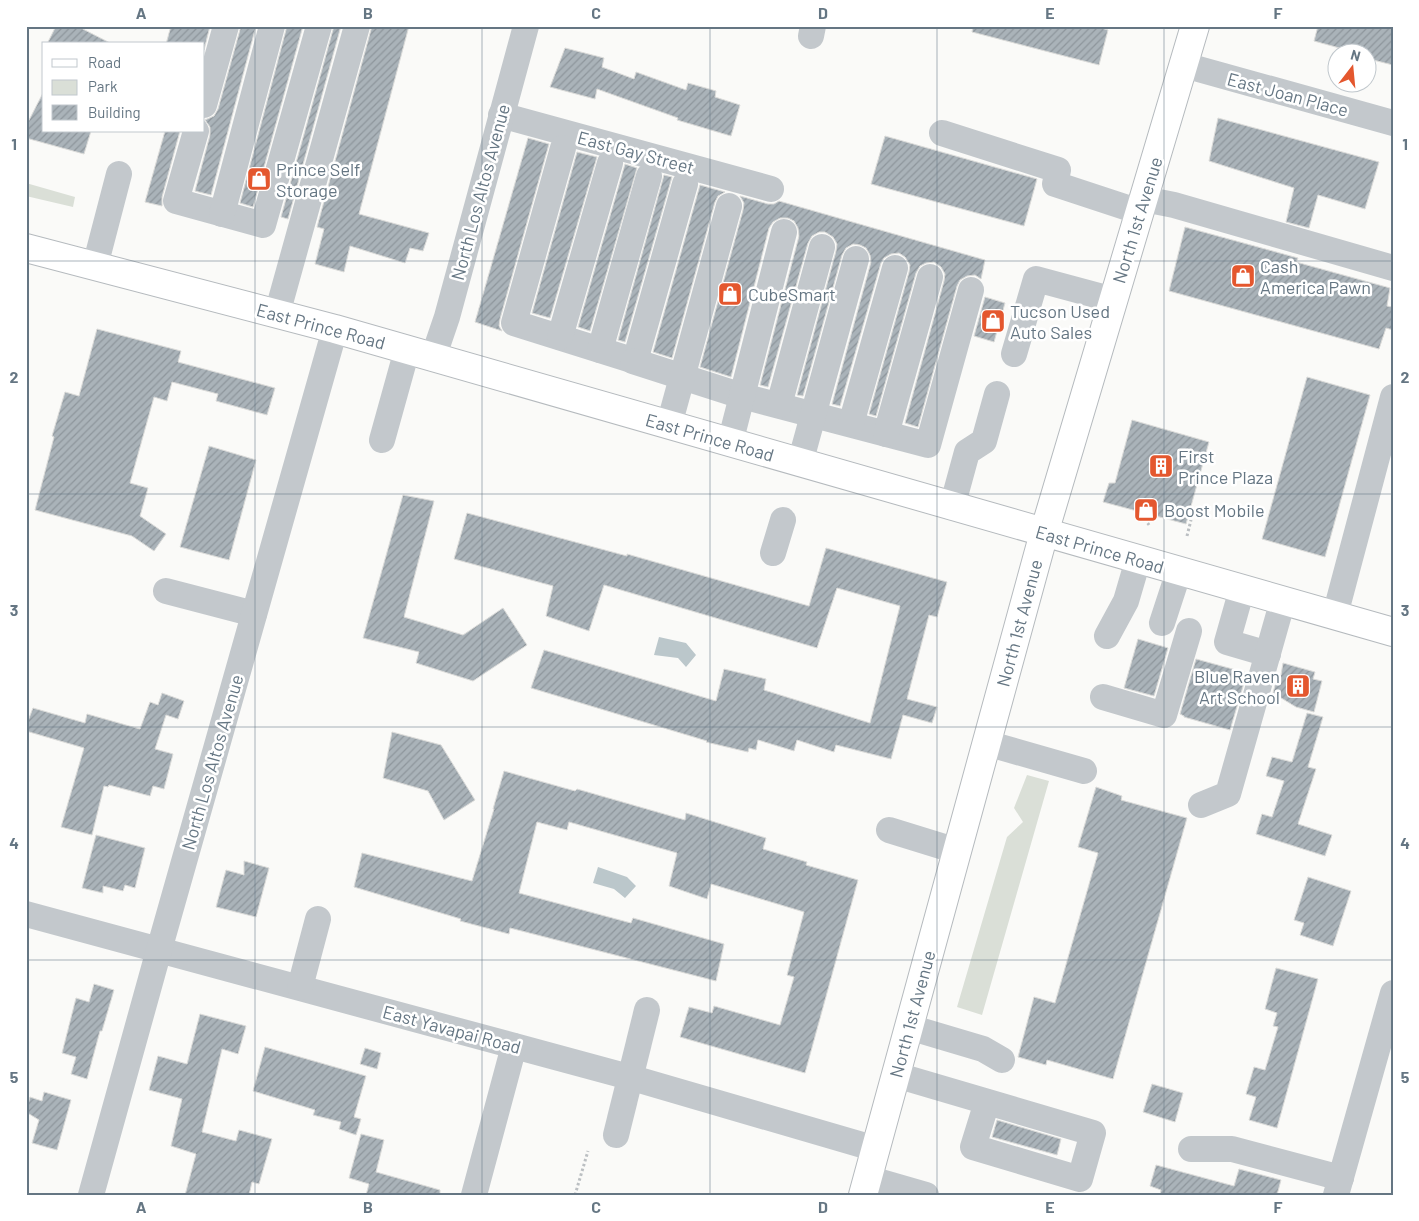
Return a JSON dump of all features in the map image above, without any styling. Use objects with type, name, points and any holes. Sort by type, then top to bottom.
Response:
[{"type":"main road","name":"North 1st Avenue","points":[[865,1186],[1044,533],[1195,26]]},
{"type":"main road","name":"East Prince Road","points":[[26,248],[335,329],[1393,632]]},
{"type":"street","points":[[205,100],[226,26]]},
{"type":"street","points":[[222,214],[272,26]]},
{"type":"street","points":[[196,132],[176,201],[263,225],[319,26]]},
{"type":"street","points":[[277,314],[356,26]]},
{"type":"street","name":"North Los Altos Avenue","points":[[433,358],[447,316],[526,26]]},
{"type":"street","name":"East Joan Place","points":[[1184,65],[1393,123]]},
{"type":"street","name":"East Gay Street","points":[[501,115],[771,189]]},
{"type":"street","points":[[942,133],[1058,170],[1055,184],[1142,205],[1174,205],[1393,268]]},
{"type":"street","points":[[562,148],[514,322],[742,396],[928,444],[970,290]]},
{"type":"street","points":[[560,337],[610,163]]},
{"type":"street","points":[[94,266],[120,174]]},
{"type":"street","points":[[600,350],[649,176]]},
{"type":"street","points":[[633,361],[635,361],[685,184]]},
{"type":"street","points":[[669,426],[729,206]]},
{"type":"street","points":[[730,443],[784,232]]},
{"type":"street","points":[[779,405],[822,247]]},
{"type":"street","points":[[800,463],[856,259]]},
{"type":"street","points":[[851,424],[895,268]]},
{"type":"street","points":[[886,434],[930,277]]},
{"type":"street","points":[[1014,354],[1036,279],[1114,300]]},
{"type":"street","name":"North Los Altos Avenue","points":[[92,1195],[159,950],[335,329]]},
{"type":"street","points":[[382,440],[408,350]]},
{"type":"street","points":[[952,507],[967,452],[984,441],[997,394]]},
{"type":"street","points":[[1335,615],[1393,397]]},
{"type":"street","points":[[773,553],[783,520]]},
{"type":"street","points":[[1107,636],[1126,601],[1138,560]]},
{"type":"street","points":[[1162,623],[1179,571]]},
{"type":"street","points":[[1242,589],[1227,642],[1268,654]]},
{"type":"street","points":[[166,591],[254,614]]},
{"type":"street","points":[[1201,805],[1228,794],[1283,600]]},
{"type":"street","points":[[1103,697],[1164,715],[1189,631]]},
{"type":"street","points":[[986,743],[1084,771]]},
{"type":"street","points":[[889,830],[957,851]]},
{"type":"street","name":"East Yavapai Road","points":[[26,914],[630,1077],[876,1148]]},
{"type":"street","points":[[300,987],[318,919]]},
{"type":"street","points":[[1191,1149],[1232,1149],[1338,1186],[1383,1065],[1393,993]]},
{"type":"street","points":[[616,1135],[647,1010]]},
{"type":"street","points":[[909,1027],[983,1049],[1002,1060]]},
{"type":"street","points":[[474,1195],[514,1046]]},
{"type":"street","points":[[896,1075],[987,1102]]},
{"type":"street","points":[[865,1186],[926,1195]]},
{"type":"path","points":[[1139,511],[1149,526]]},
{"type":"path","points":[[1187,536],[1191,520]]},
{"type":"path","points":[[576,1195],[588,1151]]},
{"type":"green space","points":[[26,183],[75,197],[73,207],[26,196]]},
{"type":"green space","points":[[1027,775],[1049,781],[982,1015],[957,1007],[1007,837],[1023,822],[1014,808]]},
{"type":"shaded area","points":[[659,637],[686,643],[696,655],[686,667],[678,658],[654,655]]},
{"type":"shaded area","points":[[598,867],[627,877],[636,886],[625,898],[614,889],[593,883]]},
{"type":"building","points":[[56,26],[77,26],[108,42],[48,42]]},
{"type":"building","points":[[171,26],[210,26],[205,46],[205,42],[167,42]]},
{"type":"building","points":[[241,26],[256,26],[211,195],[195,191],[210,135],[210,127],[205,120],[214,116],[218,109]]},
{"type":"building","points":[[287,26],[303,26],[253,207],[240,203]]},
{"type":"building","points":[[334,26],[341,26],[288,219],[281,217]]},
{"type":"building","points":[[372,26],[409,26],[359,214],[429,233],[423,251],[410,248],[405,263],[350,246],[344,272],[315,264],[324,229],[317,227]]},
{"type":"building","points":[[973,26],[1094,26],[1108,30],[1099,65],[972,32]]},
{"type":"building","points":[[1318,26],[1393,26],[1393,65],[1376,61],[1376,42],[1326,42],[1326,44],[1314,41]]},
{"type":"building","points":[[565,48],[604,58],[602,67],[634,79],[636,72],[686,90],[688,83],[716,91],[715,97],[740,105],[731,136],[677,120],[678,118],[597,89],[595,99],[550,87]]},
{"type":"building","points":[[42,95],[42,132],[91,132],[84,154],[26,138],[26,126]]},
{"type":"building","points":[[1218,118],[1379,162],[1365,209],[1318,195],[1309,228],[1286,222],[1294,188],[1209,161]]},
{"type":"building","points":[[165,132],[180,132],[162,197],[162,206],[145,202]]},
{"type":"building","points":[[885,136],[1037,179],[1024,226],[871,184]]},
{"type":"building","points":[[528,138],[549,144],[500,319],[499,326],[502,331],[475,322]]},
{"type":"building","points":[[577,152],[597,157],[550,318],[532,313]]},
{"type":"building","points":[[625,164],[637,168],[590,331],[578,327]]},
{"type":"building","points":[[664,175],[672,177],[625,342],[618,340]]},
{"type":"building","points":[[700,185],[725,192],[718,196],[715,202],[672,358],[653,352]]},
{"type":"building","points":[[740,196],[768,204],[774,204],[779,201],[985,260],[981,279],[975,275],[967,276],[960,280],[957,286],[918,427],[905,423],[944,281],[945,274],[941,267],[934,262],[920,266],[916,273],[876,416],[869,414],[910,265],[905,257],[899,253],[891,254],[884,258],[881,263],[840,406],[832,404],[871,262],[866,248],[853,244],[846,248],[842,255],[803,396],[797,395],[836,251],[837,244],[833,237],[825,232],[819,232],[812,236],[808,243],[768,387],[760,385],[799,236],[798,228],[794,221],[788,218],[780,218],[773,222],[769,228],[731,377],[700,367],[743,210],[744,203]]},
{"type":"building","points":[[1185,227],[1298,258],[1296,262],[1390,288],[1387,306],[1393,307],[1393,330],[1386,328],[1379,349],[1169,291]]},
{"type":"building","name":"Tucson Used Auto Sales","points":[[985,297],[1005,303],[994,342],[974,336]]},
{"type":"building","points":[[97,329],[181,351],[178,362],[275,388],[267,415],[216,401],[218,394],[172,382],[167,401],[154,397],[130,483],[148,488],[140,516],[166,534],[154,551],[132,536],[35,510],[54,437],[52,436],[65,392],[79,396]]},
{"type":"building","points":[[1307,377],[1370,395],[1325,557],[1262,539]]},
{"type":"building","name":"First Prince Plaza","points":[[1132,420],[1209,442],[1186,524],[1103,502],[1109,483],[1115,483]]},
{"type":"building","points":[[209,446],[256,460],[229,560],[180,547]]},
{"type":"building","points":[[403,495],[434,501],[404,617],[463,635],[503,608],[527,645],[473,681],[416,663],[419,652],[363,638]]},
{"type":"building","points":[[467,513],[627,556],[627,554],[809,606],[826,548],[947,582],[937,617],[929,615],[907,699],[937,707],[932,723],[903,715],[891,759],[836,745],[834,752],[797,740],[794,751],[758,740],[756,750],[749,748],[748,752],[706,742],[531,688],[544,650],[716,701],[724,669],[766,679],[764,690],[870,723],[900,606],[837,588],[817,648],[604,585],[589,631],[546,616],[553,586],[454,559]]},
{"type":"building","points":[[1138,639],[1168,648],[1154,696],[1124,688]]},
{"type":"building","points":[[1196,659],[1247,673],[1230,730],[1184,717],[1180,714]]},
{"type":"building","name":"Blue Raven Art School","points":[[1283,663],[1315,672],[1313,679],[1322,681],[1314,712],[1296,707],[1273,693],[1278,674],[1281,675]]},
{"type":"building","points":[[162,693],[184,701],[178,719],[166,715],[155,749],[173,754],[164,789],[153,786],[150,796],[109,785],[108,787],[104,786],[92,835],[61,827],[84,748],[26,731],[33,708],[85,723],[87,714],[140,729],[150,702],[158,705]]},
{"type":"building","points":[[1307,713],[1323,717],[1308,767],[1316,769],[1298,824],[1332,835],[1325,856],[1256,834],[1262,814],[1272,817],[1284,781],[1266,776],[1272,757],[1292,762]]},
{"type":"building","points":[[392,732],[441,745],[475,800],[444,820],[428,791],[383,778]]},
{"type":"building","points":[[504,771],[575,791],[577,789],[685,820],[686,813],[766,838],[763,849],[807,862],[806,865],[858,880],[805,1073],[680,1037],[689,1007],[712,1013],[714,1006],[780,1025],[794,977],[787,975],[804,912],[711,884],[707,899],[669,886],[677,853],[569,822],[567,830],[537,822],[519,893],[631,923],[633,918],[724,944],[716,981],[510,928],[509,934],[460,921],[461,919],[354,887],[362,853],[472,881]]},
{"type":"building","points":[[1096,787],[1122,796],[1121,800],[1187,818],[1113,1079],[1047,1060],[1046,1065],[1018,1057],[1034,997],[1055,1003],[1098,853],[1078,847]]},
{"type":"building","points":[[96,835],[145,848],[135,888],[125,885],[123,891],[103,886],[103,893],[82,888]]},
{"type":"building","points":[[244,861],[269,868],[256,917],[216,907],[226,870],[244,875]]},
{"type":"building","points":[[1308,877],[1351,891],[1333,946],[1300,935],[1304,923],[1294,920]]},
{"type":"building","points":[[1276,968],[1318,979],[1277,1128],[1249,1120],[1256,1097],[1246,1094],[1254,1067],[1265,1070],[1278,1027],[1273,1026],[1277,1013],[1265,1009]]},
{"type":"building","points":[[94,984],[114,990],[87,1079],[71,1074],[76,1057],[62,1053],[76,998],[89,1002]]},
{"type":"building","points":[[200,1014],[246,1026],[238,1054],[222,1049],[202,1132],[236,1141],[239,1130],[272,1139],[259,1184],[252,1182],[249,1195],[185,1195],[196,1154],[171,1146],[182,1099],[149,1090],[158,1056],[187,1064]]},
{"type":"building","points":[[265,1047],[366,1076],[354,1117],[361,1119],[356,1135],[339,1129],[341,1122],[313,1115],[315,1110],[253,1091]]},
{"type":"building","points":[[365,1048],[381,1053],[377,1069],[360,1064]]},
{"type":"building","points":[[1152,1084],[1183,1093],[1175,1122],[1143,1112]]},
{"type":"building","points":[[44,1092],[71,1100],[57,1150],[32,1143],[39,1120],[26,1112],[30,1097],[42,1101]]},
{"type":"building","points":[[997,1120],[1061,1139],[1057,1155],[992,1137]]},
{"type":"building","points":[[361,1134],[384,1140],[376,1172],[440,1190],[440,1195],[366,1195],[369,1184],[349,1178]]},
{"type":"building","points":[[1156,1165],[1234,1186],[1239,1169],[1281,1180],[1277,1195],[1160,1195],[1161,1190],[1150,1186]]},
{"type":"place","name":"Prince Self Storage","points":[[259,179]]},
{"type":"place","name":"Cash America Pawn","points":[[1243,276]]},
{"type":"place","name":"CubeSmart","points":[[730,294]]},
{"type":"place","name":"Tucson Used Auto Sales","points":[[993,321]]},
{"type":"place","name":"First Prince Plaza","points":[[1161,466]]},
{"type":"place","name":"Boost Mobile","points":[[1146,510]]},
{"type":"place","name":"Blue Raven Art School","points":[[1298,686]]}]
